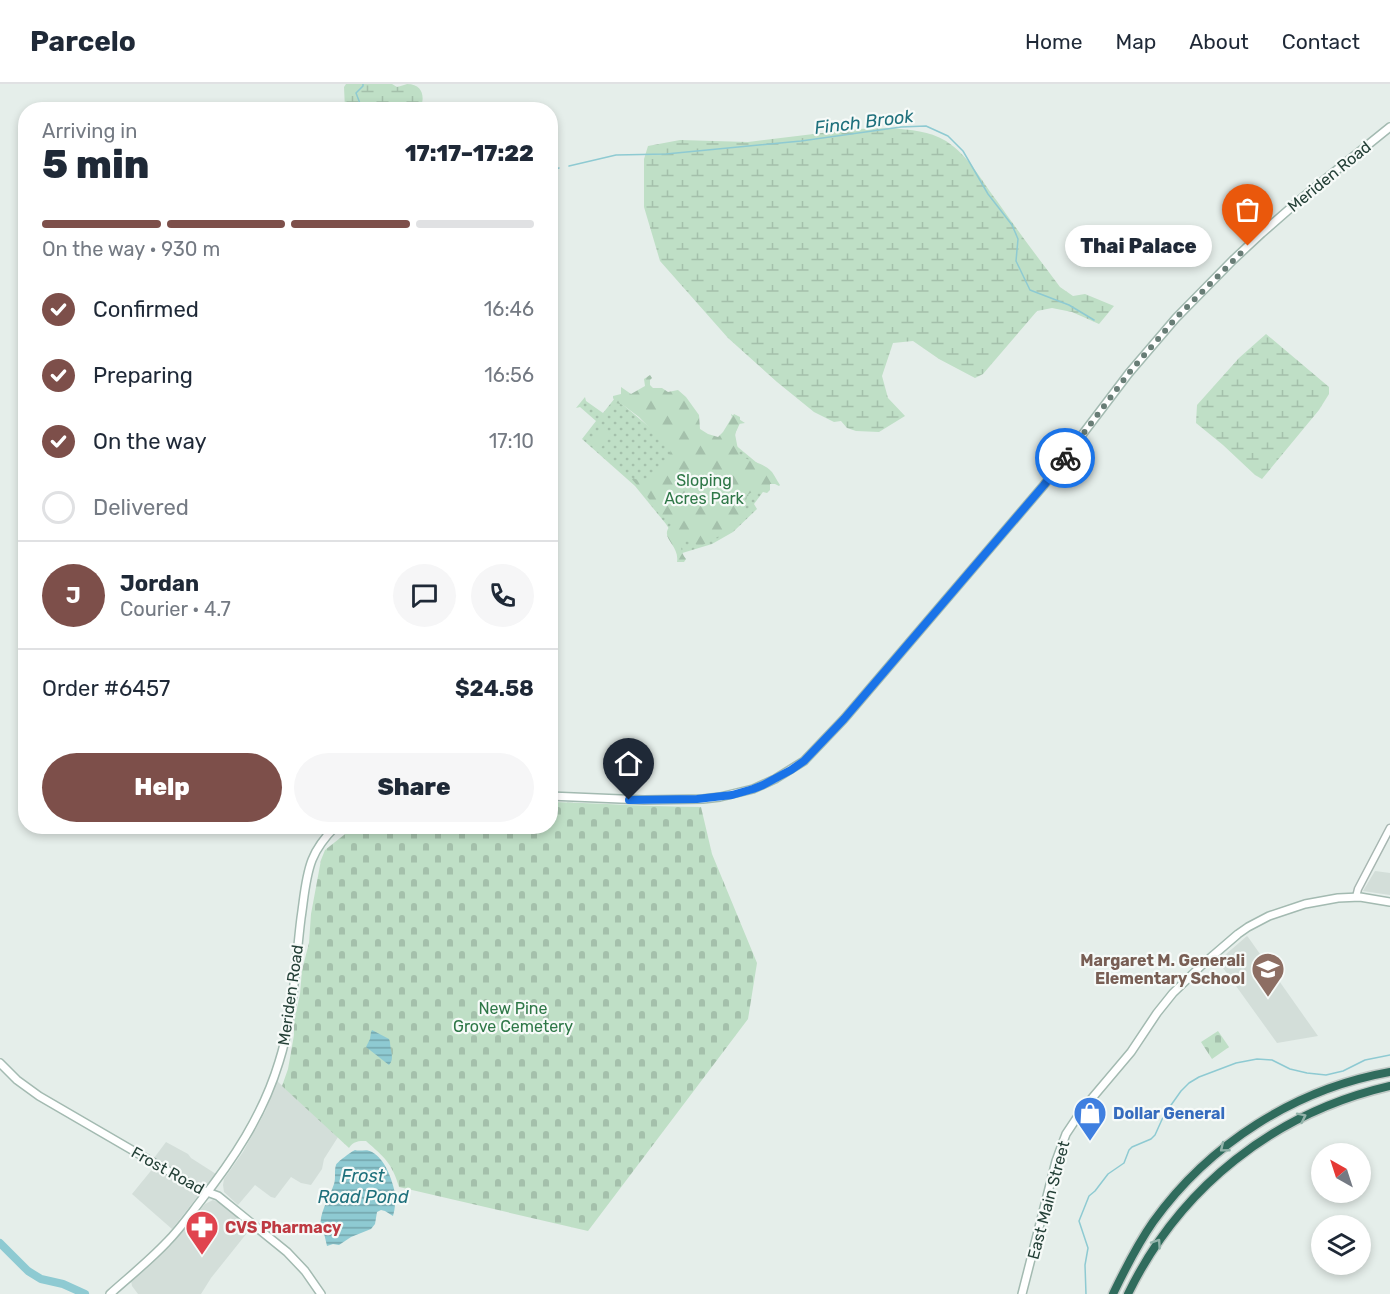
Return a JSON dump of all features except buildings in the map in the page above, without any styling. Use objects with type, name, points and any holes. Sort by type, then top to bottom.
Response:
[{"type":"highway","points":[[1113,1294],[1133,1255],[1163,1210],[1188,1181],[1225,1147],[1262,1121],[1304,1098],[1346,1082],[1390,1072]]},
{"type":"highway","points":[[1128,1294],[1150,1254],[1174,1220],[1203,1188],[1233,1161],[1268,1136],[1310,1113],[1347,1098],[1390,1086]]},
{"type":"main road","name":"Meriden Road","points":[[558,796],[644,800],[720,797],[753,789],[775,779],[804,761],[844,719],[1044,485],[1129,373],[1176,318],[1266,229],[1390,127]]},
{"type":"main road","name":"Meriden Road","points":[[110,1294],[169,1241],[228,1166],[262,1106],[282,1054],[288,1024],[304,894],[309,871],[316,850],[328,834]]},
{"type":"main road","name":"East Main Street","points":[[1023,1294],[1056,1161],[1068,1130],[1089,1101],[1131,1053],[1173,993],[1229,941],[1274,914],[1314,902],[1338,898],[1356,897],[1390,902]]},
{"type":"main road","name":"Frost Road","points":[[0,1063],[16,1080],[34,1092],[199,1190],[218,1196],[287,1252],[305,1271],[321,1294]]},
{"type":"street","points":[[1356,897],[1390,828]]},
{"type":"shaded area","points":[[1375,871],[1390,873],[1390,895],[1363,891]]},
{"type":"shaded area","name":"Margaret M. Generali Elementary School","points":[[1247,936],[1318,1036],[1277,1043],[1218,961]]},
{"type":"shaded area","points":[[277,1081],[338,1137],[311,1185],[301,1183],[291,1177],[275,1198],[255,1185],[238,1205],[224,1192],[224,1179],[243,1152],[265,1112]]},
{"type":"shaded area","points":[[166,1142],[216,1174],[205,1188],[154,1158]]},
{"type":"shaded area","points":[[154,1167],[196,1192],[198,1196],[172,1229],[132,1194]]},
{"type":"shaded area","points":[[213,1200],[251,1228],[201,1294],[138,1294],[131,1281],[167,1248],[205,1204]]},
{"type":"green space","points":[[346,84],[392,84],[397,87],[413,85],[420,89],[422,102],[345,102]]},
{"type":"green space","points":[[892,128],[933,135],[954,147],[974,169],[1060,287],[1073,296],[1085,294],[1114,306],[1099,324],[1072,312],[1052,308],[1037,311],[983,374],[975,378],[939,359],[913,341],[893,343],[882,376],[888,398],[905,416],[879,432],[856,431],[847,428],[841,421],[834,422],[814,412],[777,382],[728,338],[660,261],[644,207],[644,159],[648,146],[680,140],[748,142],[855,129]]},
{"type":"green space","points":[[1266,334],[1329,387],[1329,394],[1319,410],[1262,479],[1196,423],[1197,405],[1239,358]]},
{"type":"green space","name":"Sloping Acres Park","points":[[650,375],[652,378],[650,385],[653,388],[662,388],[668,392],[678,390],[686,397],[699,415],[700,429],[708,434],[718,437],[734,414],[740,417],[735,434],[739,455],[768,469],[780,485],[770,484],[770,490],[767,493],[756,490],[747,495],[745,509],[748,515],[723,534],[699,547],[687,537],[684,538],[681,546],[686,559],[684,562],[677,562],[676,550],[668,538],[670,520],[660,515],[630,477],[641,481],[650,475],[665,462],[671,447],[639,417],[623,405],[616,403],[613,398],[621,394],[621,387],[631,394],[645,386],[644,379]]},
{"type":"green space","name":"Sloping Acres Park","points":[[585,397],[586,401],[603,413],[615,398],[667,442],[723,441],[732,417],[731,414],[745,423],[739,424],[733,443],[774,477],[754,504],[757,509],[733,532],[712,544],[679,554],[666,524],[635,486],[582,439],[596,421],[580,407],[576,408]]},
{"type":"green space","points":[[602,426],[612,435],[600,449],[590,441]]},
{"type":"green space","name":"New Pine Grove Cemetery","points":[[558,802],[701,807],[712,854],[757,963],[748,1019],[588,1231],[399,1187],[387,1161],[366,1141],[354,1143],[349,1148],[282,1086],[288,1069],[302,970],[309,943],[311,914],[325,850],[345,834],[558,834]]},
{"type":"green space","points":[[1218,1031],[1229,1047],[1212,1059],[1201,1042]]},
{"type":"water","points":[[372,1030],[389,1039],[392,1057],[389,1065],[366,1047]]},
{"type":"water","name":"Frost Road Pond","points":[[355,1150],[370,1151],[377,1155],[384,1164],[395,1193],[393,1216],[381,1210],[377,1212],[375,1224],[371,1229],[339,1245],[327,1246],[320,1223],[324,1206],[334,1184],[336,1165]]},
{"type":"waterway","name":"Finch Brook","points":[[359,102],[356,93],[363,84]]},
{"type":"waterway","name":"Finch Brook","points":[[569,166],[616,155],[666,154],[926,126],[948,136],[963,151],[988,194],[1012,225],[1018,239],[1016,261],[1030,290],[1069,305],[1094,320]]},
{"type":"waterway","points":[[1086,1294],[1085,1265],[1088,1248],[1079,1221],[1089,1196],[1108,1174],[1124,1163],[1132,1147],[1155,1135],[1164,1115],[1189,1083],[1236,1063],[1257,1059],[1272,1060],[1290,1069],[1326,1075],[1343,1071],[1365,1060],[1390,1055]]},
{"type":"waterway","points":[[0,1243],[28,1271],[41,1279],[63,1284],[85,1294]]},
{"type":"way so far","points":[[1065,458],[1129,373],[1176,318],[1248,246]]},
{"type":"place","name":"Thai Palace","points":[[1248,246]]},
{"type":"place","name":"Margaret M. Generali Elementary School","points":[[1268,998]]},
{"type":"place","name":"Dollar General","points":[[1090,1142]]},
{"type":"place","name":"CVS Pharmacy","points":[[202,1256]]},
{"type":"route","points":[[629,800],[697,799],[732,795],[763,785],[804,761],[883,674],[1065,458]]}]
